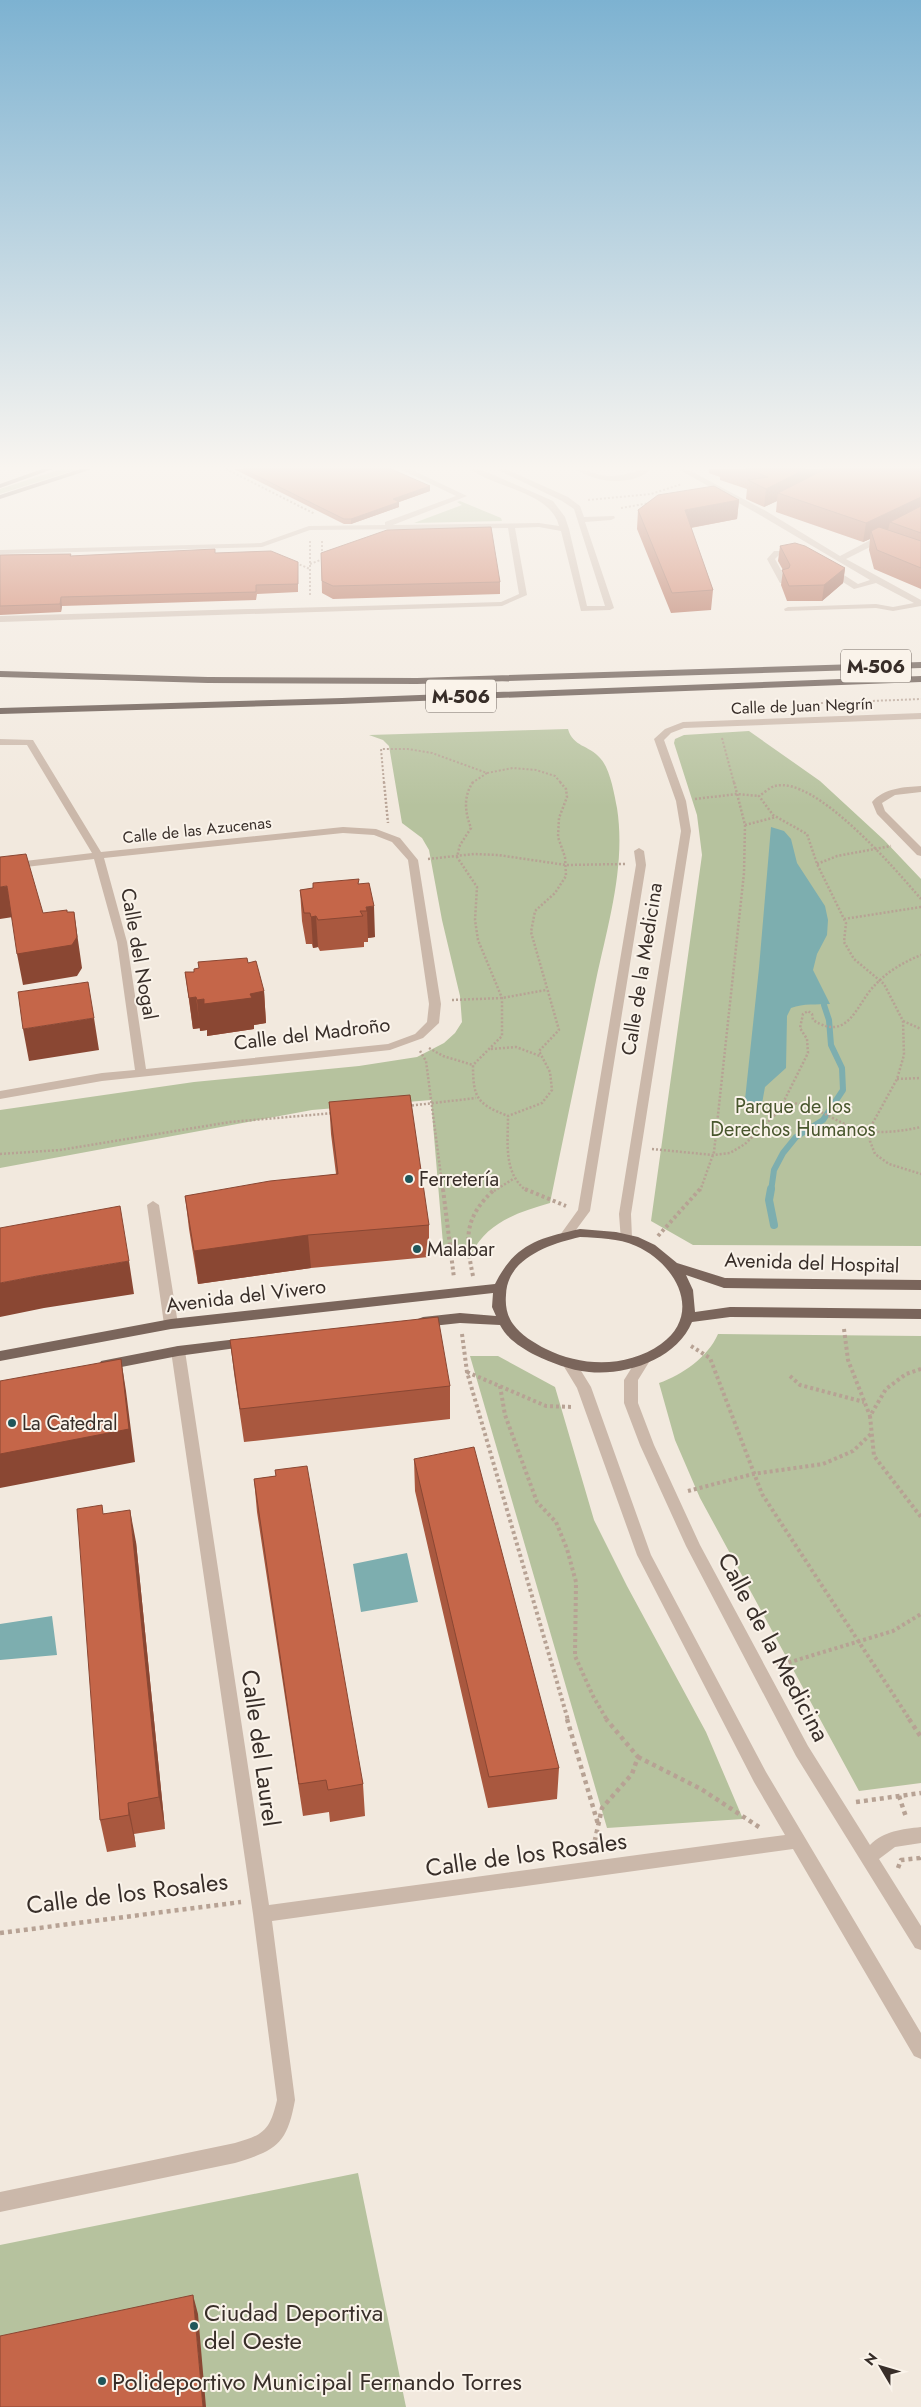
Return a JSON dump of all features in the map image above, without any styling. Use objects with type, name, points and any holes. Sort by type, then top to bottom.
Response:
[{"type":"highway","points":[[832,668],[921,659]]},
{"type":"highway","name":"M-506","points":[[0,674],[183,680],[416,681],[570,678],[921,665]]},
{"type":"highway","name":"M-506","points":[[0,711],[342,701],[921,679]]},
{"type":"main road","points":[[607,1234],[626,1238],[649,1247],[674,1266],[688,1291],[687,1318],[672,1341],[644,1359],[608,1367],[570,1365],[535,1352],[510,1331],[498,1305],[499,1288],[502,1279],[518,1256],[546,1240],[566,1235],[607,1234]]},
{"type":"main road","name":"Avenida del Hospital","points":[[674,1266],[724,1283],[921,1286]]},
{"type":"main road","name":"Avenida del Vivero","points":[[0,1356],[171,1324],[384,1299],[499,1288]]},
{"type":"main road","points":[[687,1318],[730,1312],[921,1314]]},
{"type":"main road","points":[[412,1323],[460,1318],[504,1321]]},
{"type":"main road","points":[[88,1368],[178,1351],[256,1342]]},
{"type":"street","points":[[0,618],[502,604],[523,595],[521,581]]},
{"type":"street","points":[[577,581],[584,609],[610,608],[601,581]]},
{"type":"street","points":[[848,581],[857,587],[873,581]]},
{"type":"street","points":[[880,581],[921,603]]},
{"type":"street","points":[[876,606],[882,601],[906,595]]},
{"type":"street","points":[[788,609],[876,606],[894,609],[921,603]]},
{"type":"street","name":"Calle de Juan Negrín","points":[[683,725],[921,716]]},
{"type":"street","name":"Calle de la Medicina","points":[[626,1238],[625,1214],[686,831],[680,801],[659,739],[668,731],[683,725]]},
{"type":"street","points":[[0,742],[32,745]]},
{"type":"street","points":[[0,750],[32,745]]},
{"type":"street","name":"Calle del Nogal","points":[[32,745],[98,855],[122,942],[141,1073]]},
{"type":"street","points":[[921,789],[902,790],[884,795],[877,802],[880,812],[921,853]]},
{"type":"street","name":"Calle de las Azucenas","points":[[0,867],[343,830],[376,832],[393,838]]},
{"type":"street","points":[[393,838],[413,860]]},
{"type":"street","name":"Calle de la Medicina","points":[[566,1235],[584,1211],[641,865],[639,851]]},
{"type":"street","name":"Calle del Madroño","points":[[0,1094],[141,1073],[390,1047],[419,1036],[433,1023],[434,1000],[413,860]]},
{"type":"street","points":[[152,1205],[171,1324]]},
{"type":"street","name":"Calle del Laurel","points":[[0,2202],[236,2153],[263,2145],[281,2126],[286,2100],[260,1907],[178,1351]]},
{"type":"street","name":"Calle de la Medicina","points":[[644,1359],[631,1380],[631,1403],[647,1445],[693,1546],[802,1751],[921,1942]]},
{"type":"street","points":[[570,1365],[584,1387],[592,1407],[644,1556],[760,1777],[790,1842],[921,2050]]},
{"type":"street","points":[[869,1859],[879,1846],[892,1838],[921,1835]]},
{"type":"street","name":"Calle de los Rosales","points":[[260,1907],[589,1869],[790,1842]]},
{"type":"path","points":[[310,581],[310,610]]},
{"type":"path","points":[[649,1247],[669,1222],[699,1193],[713,1155],[744,873],[745,825],[717,724]]},
{"type":"path","points":[[393,838],[381,749],[408,749],[432,753],[488,773]]},
{"type":"path","points":[[491,1049],[505,1045],[533,1051],[540,1056],[550,1071],[554,1085],[548,1098],[537,1107],[508,1116],[491,1110],[478,1102],[473,1092],[473,1065],[502,1036],[502,998],[478,940],[475,920],[477,887],[457,856],[460,844],[471,828],[465,814],[465,796],[478,776],[513,768],[536,770],[555,776],[566,789],[568,797],[559,818],[558,837],[566,865],[566,876],[555,893],[535,911],[531,932],[546,990],[559,1030],[539,1051],[540,1056]]},
{"type":"path","points":[[759,796],[764,790],[777,786],[790,785],[803,788],[852,825],[921,899]]},
{"type":"path","points":[[680,801],[737,794],[759,796]]},
{"type":"path","points":[[759,796],[762,805],[776,817],[807,834],[817,864],[846,923],[844,942],[854,959],[884,984],[903,1021],[904,1055],[897,1079],[870,1131],[870,1142],[875,1154],[889,1164],[921,1174]]},
{"type":"path","points":[[745,825],[776,817]]},
{"type":"path","points":[[817,864],[837,856],[911,843]]},
{"type":"path","points":[[413,860],[498,855],[566,865],[641,865]]},
{"type":"path","points":[[844,919],[921,907]]},
{"type":"path","points":[[636,1147],[713,1155],[730,1153],[745,1144],[779,1111],[808,1053],[807,1039],[800,1028],[803,1014],[808,1011],[812,1014],[813,1020],[818,1024],[840,1026],[850,1020],[868,992],[901,962],[921,955]]},
{"type":"path","points":[[434,1000],[502,998],[546,990]]},
{"type":"path","points":[[903,1021],[921,1029]]},
{"type":"path","points":[[413,1038],[443,1056],[473,1065]]},
{"type":"path","points":[[413,1038],[426,1061],[456,1293]]},
{"type":"path","points":[[897,1079],[921,1078]]},
{"type":"path","points":[[403,1106],[476,1098]]},
{"type":"path","points":[[782,1104],[791,1102],[803,1104],[835,1120],[870,1131],[901,1132],[921,1127]]},
{"type":"path","points":[[0,1154],[60,1150],[230,1122],[336,1113]]},
{"type":"path","points":[[508,1116],[510,1172],[517,1185],[536,1197],[584,1211]]},
{"type":"path","points":[[475,1291],[467,1242],[474,1216],[491,1191],[513,1179]]},
{"type":"path","points":[[847,1313],[843,1335],[870,1416],[874,1456],[921,1517]]},
{"type":"path","points":[[460,1318],[467,1372],[598,1824]]},
{"type":"path","points":[[676,1336],[710,1358],[762,1494],[806,1558],[857,1641],[921,1738]]},
{"type":"path","points":[[870,1416],[886,1389],[906,1374],[921,1369]]},
{"type":"path","points":[[467,1372],[546,1406],[592,1407]]},
{"type":"path","points":[[790,1376],[800,1385],[864,1402]]},
{"type":"path","points":[[500,1386],[505,1415],[537,1502],[556,1522],[567,1549],[576,1582],[576,1656],[593,1696],[610,1725],[638,1757],[701,1789],[790,1842]]},
{"type":"path","points":[[691,1500],[686,1492],[753,1474],[824,1464],[853,1451],[872,1433]]},
{"type":"path","points":[[760,1672],[894,1631],[921,1614]]},
{"type":"path","points":[[774,1657],[784,1674]]},
{"type":"path","points":[[589,1869],[602,1808],[632,1774],[638,1757]]},
{"type":"path","points":[[852,1802],[921,1793]]},
{"type":"path","name":"Calle de los Rosales","points":[[0,1933],[260,1907]]},
{"type":"green space","points":[[568,729],[570,735],[577,743],[596,754],[606,768],[617,808],[619,851],[610,916],[550,1203],[527,1210],[495,1226],[478,1242],[472,1253],[444,1256],[431,1100],[312,1110],[0,1168],[0,1110],[194,1082],[359,1066],[417,1057],[444,1043],[455,1033],[462,1022],[460,996],[442,920],[429,850],[422,838],[402,823],[389,746],[383,740],[369,735]]},
{"type":"green space","name":"Parque de los Derechos Humanos","points":[[749,731],[820,781],[884,840],[921,879],[921,1246],[693,1245],[651,1221],[702,855],[697,815],[674,743],[675,739],[684,735]]},
{"type":"green space","points":[[718,1334],[921,1336],[921,1783],[859,1791],[700,1498],[675,1440],[659,1383],[677,1375],[701,1358]]},
{"type":"green space","points":[[470,1356],[498,1356],[555,1387],[594,1520],[627,1586],[706,1732],[743,1819],[607,1828]]},
{"type":"green space","name":"Ciudad Deportiva del Oeste","points":[[358,2173],[406,2407],[0,2407],[0,2245]]},
{"type":"water","points":[[771,827],[784,831],[791,839],[797,863],[825,906],[828,920],[827,935],[817,954],[813,970],[830,1004],[805,1005],[791,1008],[787,1016],[786,1068],[765,1087],[761,1109],[752,1114],[744,1109]]},
{"type":"water","points":[[407,1553],[418,1602],[361,1612],[353,1564]]},
{"type":"water","points":[[52,1616],[57,1655],[0,1660],[0,1624]]},
{"type":"building","points":[[0,581],[298,581],[298,584],[256,585],[256,592],[61,597],[60,604],[0,606]]},
{"type":"building","points":[[323,581],[500,582],[333,586]]},
{"type":"building","points":[[667,581],[710,581],[713,590],[672,593]]},
{"type":"building","points":[[787,581],[829,581],[824,585],[789,586]]},
{"type":"building","points":[[26,854],[43,913],[67,910],[67,912],[74,912],[77,937],[72,945],[17,954],[7,886],[0,887],[0,857]]},
{"type":"building","points":[[359,879],[358,884],[369,883],[374,906],[366,907],[367,911],[360,911],[363,916],[318,920],[316,916],[311,917],[310,913],[304,913],[300,890],[313,888],[313,883]]},
{"type":"building","points":[[247,958],[248,963],[256,961],[264,991],[250,994],[252,998],[204,1004],[204,999],[189,998],[185,972],[194,972],[194,969],[199,968],[198,962]]},
{"type":"building","points":[[88,982],[94,1018],[23,1029],[18,992]]},
{"type":"building","points":[[410,1095],[429,1225],[308,1235],[194,1251],[185,1196],[270,1181],[338,1174],[329,1102]]},
{"type":"building","points":[[120,1206],[129,1261],[0,1283],[0,1228]]},
{"type":"building","points":[[438,1317],[450,1386],[240,1409],[230,1340]]},
{"type":"building","points":[[121,1359],[129,1429],[0,1454],[0,1381]]},
{"type":"building","points":[[474,1447],[559,1768],[489,1777],[414,1459]]},
{"type":"building","points":[[307,1466],[363,1784],[328,1790],[326,1780],[299,1784],[254,1479],[276,1476],[275,1470]]},
{"type":"building","points":[[102,1505],[103,1514],[130,1510],[159,1797],[128,1803],[129,1815],[100,1820],[77,1509]]},
{"type":"building","name":"Polideportivo Municipal Fernando Torres","points":[[193,2295],[203,2407],[0,2407],[0,2336]]},
{"type":"waterway","points":[[771,1191],[774,1170],[783,1153],[796,1137],[823,1120],[843,1090],[842,1068],[831,1045],[829,1020],[824,1005]]},
{"type":"waterway","points":[[771,1189],[769,1200],[774,1225]]},
{"type":"place","name":"Ferretería","points":[[409,1179]]},
{"type":"place","name":"Malabar","points":[[417,1249]]},
{"type":"place","name":"La Catedral","points":[[12,1423]]},
{"type":"place","name":"Ciudad Deportiva del Oeste","points":[[194,2326]]},
{"type":"place","name":"Polideportivo Municipal Fernando Torres","points":[[102,2381]]}]
